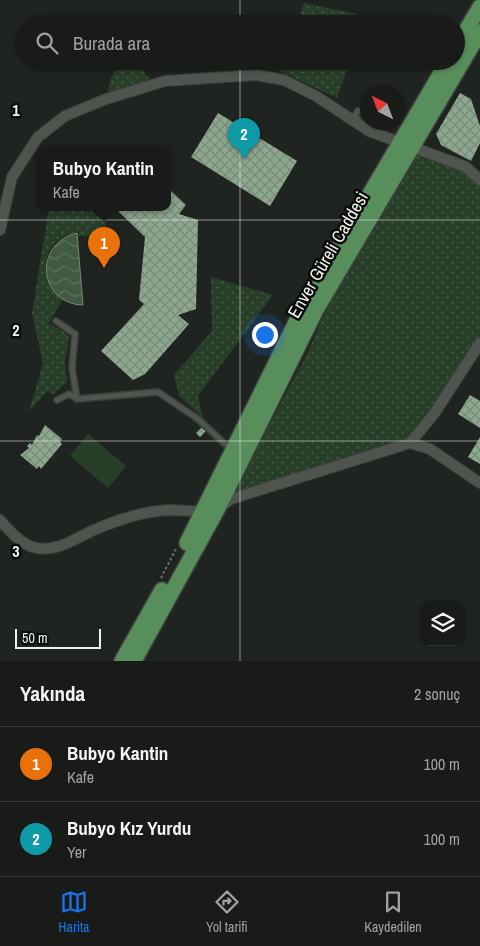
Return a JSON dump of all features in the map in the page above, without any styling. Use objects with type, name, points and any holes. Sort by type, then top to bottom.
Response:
[{"type":"main road","points":[[465,32],[480,7]]},
{"type":"main road","name":"Enver Güreli Caddesi","points":[[465,53],[480,32]]},
{"type":"main road","name":"Enver Güreli Caddesi","points":[[134,661],[239,450],[316,310],[401,143],[443,70]]},
{"type":"main road","name":"Enver Güreli Caddesi","points":[[401,143],[453,70]]},
{"type":"main road","name":"Enver Güreli Caddesi","points":[[122,661],[210,511]]},
{"type":"street","points":[[0,230],[5,187],[38,137],[65,116],[106,99],[165,80],[256,74],[284,80],[316,96],[369,131],[466,167],[480,180]]},
{"type":"street","points":[[0,520],[20,540],[36,548],[50,548],[66,544],[118,521],[150,512],[168,510],[210,511],[230,498],[410,443],[434,414],[480,343]]},
{"type":"street","points":[[410,443],[430,449],[480,483]]},
{"type":"lane","points":[[358,111],[354,117],[401,143]]},
{"type":"lane","points":[[56,321],[75,334],[72,368],[77,399]]},
{"type":"lane","points":[[57,400],[69,394],[77,399],[158,392],[198,419],[225,444],[239,450]]},
{"type":"shaded area","points":[[304,3],[356,14],[356,15],[300,15]]},
{"type":"shaded area","points":[[116,70],[142,70],[153,84],[106,99],[111,78]]},
{"type":"shaded area","points":[[280,70],[347,70],[337,98]]},
{"type":"shaded area","points":[[419,151],[466,167],[480,180],[480,343],[410,443],[233,493],[307,354],[325,312],[363,242]]},
{"type":"shaded area","points":[[48,211],[91,211],[106,220],[106,246],[87,236],[78,236],[77,232],[65,236],[49,251],[46,260],[46,270],[54,291],[62,300],[49,323],[67,334],[69,338],[65,362],[67,382],[54,394],[48,391],[29,411],[43,363],[32,313]]},
{"type":"shaded area","points":[[211,277],[273,295],[198,396],[203,418],[179,396],[174,375],[212,331]]},
{"type":"shaded area","points":[[88,434],[126,466],[108,488],[70,456]]},
{"type":"water","points":[[77,233],[83,305],[68,302],[57,295],[50,285],[47,273],[48,260],[53,249],[63,239]]},
{"type":"building","points":[[460,93],[471,99],[480,126],[480,143],[471,161],[441,145],[436,134]]},
{"type":"building","points":[[218,113],[297,161],[270,206],[191,157]]},
{"type":"building","points":[[171,191],[186,205],[179,214],[198,220],[196,309],[178,315],[189,324],[145,374],[133,380],[101,351],[144,304],[139,300],[145,237],[118,211],[171,211]]},
{"type":"building","points":[[470,395],[480,401],[480,428],[458,414]]},
{"type":"building","points":[[45,425],[62,439],[60,442],[62,444],[41,469],[39,466],[37,469],[20,455],[29,448],[27,446],[30,443],[32,445]]},
{"type":"building","points":[[202,427],[206,431],[200,437],[196,433]]},
{"type":"building","points":[[480,437],[480,464],[468,457]]},
{"type":"place","name":"Bubyo Kız Yurdu","points":[[244,159]]},
{"type":"place","name":"Bubyo Kantin","points":[[104,268]]}]
